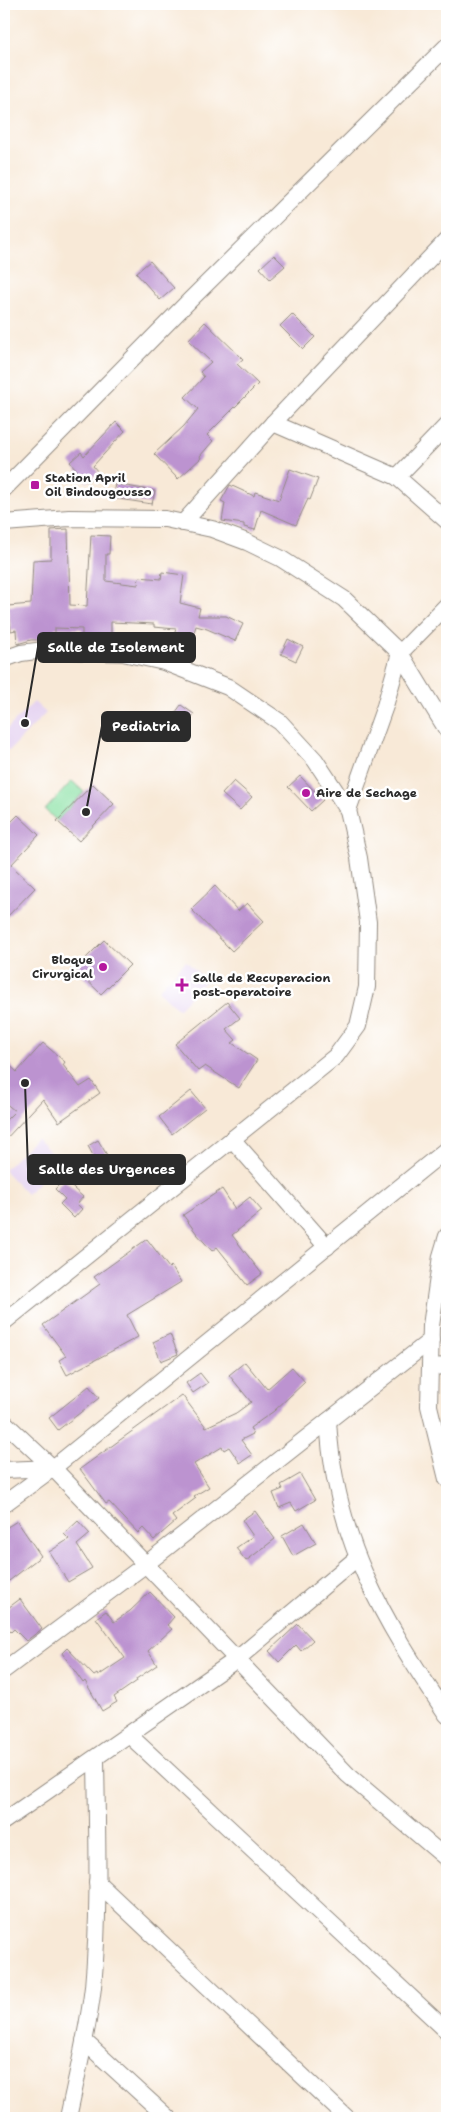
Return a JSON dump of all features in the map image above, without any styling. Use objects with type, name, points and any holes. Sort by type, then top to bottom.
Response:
[{"type":"street","points":[[4,489],[197,293],[447,46]]},
{"type":"street","points":[[183,523],[274,423],[447,240]]},
{"type":"street","points":[[274,423],[397,477],[447,522]]},
{"type":"street","points":[[397,477],[447,425]]},
{"type":"street","points":[[4,523],[118,518],[165,519],[212,530],[238,539],[280,558],[344,599],[400,653],[447,730]]},
{"type":"street","points":[[348,810],[386,706],[400,653],[447,605]]},
{"type":"street","points":[[4,659],[21,653],[44,650],[123,653],[164,662],[228,687],[280,722],[315,760],[348,810],[359,858],[368,922],[367,987],[358,1026],[336,1056],[4,1322]]},
{"type":"street","points":[[232,1139],[328,1247]]},
{"type":"street","points":[[4,1504],[53,1468],[328,1247],[447,1148]]},
{"type":"street","points":[[447,1236],[441,1256],[431,1340],[429,1406],[447,1479]]},
{"type":"street","points":[[4,1670],[146,1564],[431,1340]]},
{"type":"street","points":[[430,1366],[447,1366]]},
{"type":"street","points":[[328,1421],[330,1458],[340,1504],[372,1593],[408,1657],[447,1714]]},
{"type":"street","points":[[4,1422],[53,1468],[348,1775],[447,1859]]},
{"type":"street","points":[[4,1470],[53,1468]]},
{"type":"street","points":[[4,1821],[237,1659],[358,1558]]},
{"type":"street","points":[[129,1735],[447,2031]]},
{"type":"street","points":[[68,2118],[93,1988],[97,1882],[96,1758]]},
{"type":"street","points":[[97,1882],[347,2118]]},
{"type":"street","points":[[84,2041],[168,2118]]},
{"type":"shaded area","points":[[34,702],[46,713],[9,751],[4,746],[4,732]]},
{"type":"shaded area","name":"Salle de Recuperacion post-operatoire","points":[[186,961],[206,980],[178,1009],[158,990]]},
{"type":"shaded area","points":[[36,1138],[60,1161],[27,1194],[4,1170]]},
{"type":"green space","points":[[72,781],[84,792],[57,821],[45,810]]},
{"type":"building","points":[[274,255],[285,266],[270,279],[260,268]]},
{"type":"building","points":[[150,261],[174,288],[160,300],[136,273]]},
{"type":"building","points":[[292,314],[315,337],[303,349],[280,326]]},
{"type":"building","points":[[205,322],[243,359],[237,364],[258,384],[207,435],[213,441],[200,456],[201,458],[178,479],[154,454],[184,426],[198,409],[185,397],[204,377],[200,372],[211,362],[188,340]]},
{"type":"building","points":[[116,422],[125,431],[93,466],[98,472],[87,482],[70,462],[81,452],[84,456]]},
{"type":"building","points":[[290,469],[318,479],[310,500],[308,499],[296,525],[261,510],[255,530],[244,527],[244,524],[222,521],[225,503],[221,501],[230,485],[254,496],[255,492],[279,500]]},
{"type":"building","points":[[115,484],[155,491],[152,504],[112,498]]},
{"type":"building","points":[[68,529],[70,605],[87,606],[91,535],[110,536],[109,554],[106,554],[106,581],[138,585],[139,577],[161,579],[162,572],[184,575],[180,603],[200,608],[198,616],[226,616],[243,624],[235,641],[196,626],[187,654],[170,648],[176,629],[154,627],[154,624],[111,622],[111,637],[82,636],[82,629],[55,628],[55,640],[31,640],[17,644],[16,630],[11,631],[8,606],[31,604],[33,560],[51,559],[51,530]]},
{"type":"building","points":[[288,639],[303,647],[296,661],[281,654]]},
{"type":"building","points":[[181,705],[194,714],[185,726],[173,716]]},
{"type":"building","name":"Aire de Sechage","points":[[300,776],[323,800],[311,811],[288,787]]},
{"type":"building","points":[[234,781],[252,797],[240,810],[222,794]]},
{"type":"building","points":[[93,784],[114,804],[79,841],[57,821]]},
{"type":"building","points":[[18,815],[39,835],[11,865],[35,888],[4,920],[4,829]]},
{"type":"building","points":[[215,886],[238,911],[247,903],[264,921],[232,951],[191,909]]},
{"type":"building","name":"Bloque Cirurgical","points":[[104,940],[130,965],[101,994],[75,969]]},
{"type":"building","points":[[227,1002],[240,1018],[226,1029],[236,1040],[232,1043],[257,1060],[239,1088],[205,1066],[198,1071],[175,1044]]},
{"type":"building","points":[[43,1043],[65,1062],[63,1065],[80,1087],[91,1080],[100,1093],[59,1122],[43,1099],[4,1141],[4,1122],[15,1111],[4,1102],[4,1060],[17,1072]]},
{"type":"building","points":[[191,1091],[205,1108],[172,1134],[159,1117]]},
{"type":"building","points":[[98,1140],[107,1155],[96,1161],[88,1146]]},
{"type":"building","points":[[64,1180],[83,1197],[77,1204],[82,1209],[74,1218],[60,1204],[65,1199],[55,1189]]},
{"type":"building","points":[[222,1189],[235,1209],[250,1197],[262,1211],[232,1235],[262,1274],[247,1285],[217,1247],[212,1251],[183,1215]]},
{"type":"building","points":[[147,1239],[169,1268],[171,1266],[181,1282],[127,1315],[138,1337],[67,1375],[59,1360],[66,1356],[43,1325],[100,1284],[94,1277]]},
{"type":"building","points":[[170,1334],[178,1354],[161,1361],[153,1342]]},
{"type":"building","points":[[245,1362],[267,1389],[292,1367],[305,1382],[274,1411],[250,1428],[253,1434],[241,1440],[252,1455],[240,1463],[229,1447],[224,1450],[222,1447],[194,1464],[209,1487],[194,1496],[196,1498],[172,1516],[176,1521],[154,1540],[143,1528],[138,1533],[109,1502],[106,1504],[80,1469],[182,1395],[206,1427],[236,1413],[251,1402],[229,1375]]},
{"type":"building","points":[[200,1373],[208,1383],[193,1393],[186,1383]]},
{"type":"building","points":[[89,1386],[99,1398],[58,1430],[49,1418]]},
{"type":"building","points":[[300,1474],[315,1500],[296,1511],[291,1503],[279,1508],[273,1493],[283,1489],[281,1485]]},
{"type":"building","points":[[255,1511],[275,1539],[246,1561],[236,1548],[253,1536],[242,1520]]},
{"type":"building","points":[[17,1521],[41,1556],[9,1581],[4,1574],[4,1529]]},
{"type":"building","points":[[78,1521],[90,1534],[77,1545],[92,1568],[68,1582],[49,1552],[69,1539],[64,1534]]},
{"type":"building","points":[[304,1523],[316,1543],[293,1556],[282,1536]]},
{"type":"building","points":[[150,1592],[174,1617],[167,1625],[172,1629],[148,1651],[157,1665],[114,1697],[117,1702],[102,1711],[85,1681],[83,1683],[62,1653],[67,1648],[94,1676],[97,1674],[98,1676],[125,1658],[96,1618],[106,1611],[114,1622],[130,1611]]},
{"type":"building","points":[[20,1599],[42,1629],[26,1641],[14,1629],[11,1632],[4,1623],[4,1611]]},
{"type":"building","points":[[298,1624],[313,1640],[301,1651],[296,1645],[279,1662],[269,1651]]},
{"type":"place","name":"Station April Oil Bindougousso","points":[[35,485]]},
{"type":"place","name":"Salle de Isolement","points":[[25,723]]},
{"type":"place","name":"Aire de Sechage","points":[[306,793]]},
{"type":"place","name":"Pediatria","points":[[86,812]]},
{"type":"place","name":"Bloque Cirurgical","points":[[103,967]]},
{"type":"place","name":"Salle de Recuperacion post-operatoire","points":[[182,985]]},
{"type":"place","name":"Salle des Urgences","points":[[25,1083]]}]
